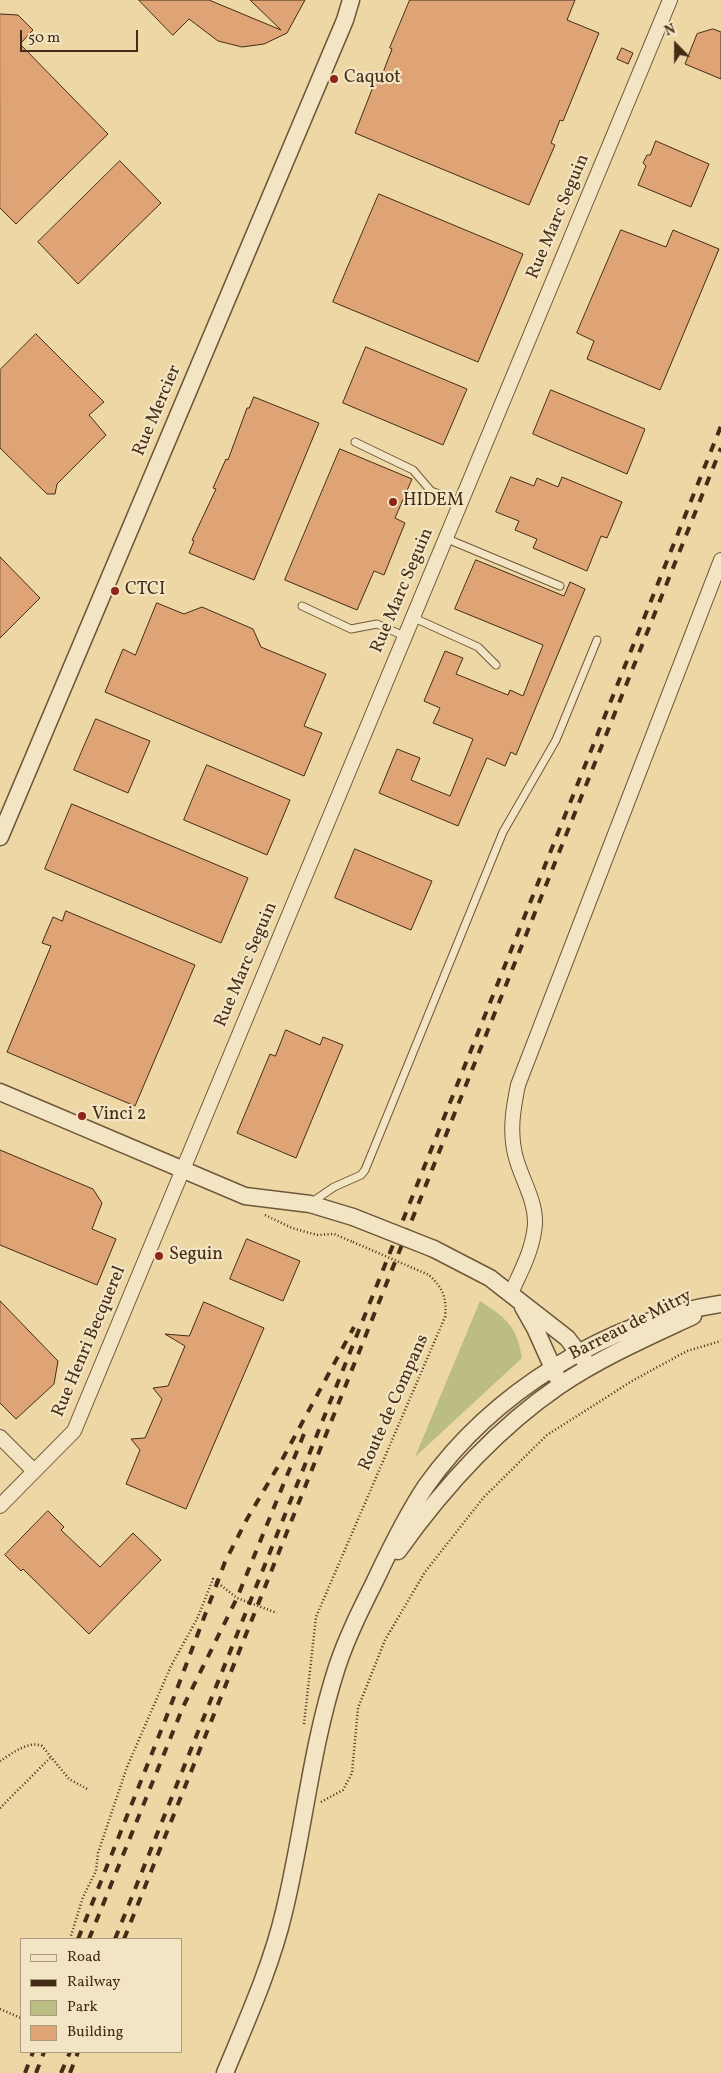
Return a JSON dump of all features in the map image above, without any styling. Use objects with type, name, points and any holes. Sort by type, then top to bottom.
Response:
[{"type":"street","name":"Rue Mercier","points":[[0,837],[337,38],[351,0]]},
{"type":"street","name":"Rue Marc Seguin","points":[[182,1169],[670,0]]},
{"type":"street","points":[[560,1385],[535,1328],[516,1298],[532,1245],[535,1223],[534,1208],[516,1158],[513,1143],[513,1108],[518,1085],[721,560]]},
{"type":"street","points":[[0,1092],[245,1196],[310,1204],[353,1217],[434,1249],[476,1270],[516,1298],[567,1338],[580,1352],[590,1368]]},
{"type":"street","name":"Rue Henri Becquerel","points":[[0,1506],[74,1431],[182,1169]]},
{"type":"street","points":[[225,2073],[277,1939],[319,1734],[338,1665],[371,1589],[402,1525],[433,1478],[488,1418],[554,1368],[580,1352],[616,1334],[656,1318],[691,1308],[720,1304]]},
{"type":"street","name":"Barreau de Mitry","points":[[371,1589],[436,1500],[473,1459],[507,1426],[560,1385],[669,1327],[720,1304]]},
{"type":"street","points":[[0,1437],[34,1471]]},
{"type":"lane","points":[[355,442],[413,470],[431,491],[460,502]]},
{"type":"lane","points":[[445,538],[560,586]]},
{"type":"lane","points":[[302,606],[351,629],[377,624],[404,636]]},
{"type":"lane","points":[[412,617],[478,647],[496,665]]},
{"type":"lane","points":[[310,1204],[334,1187],[361,1175],[365,1170],[502,832],[556,740],[597,640]]},
{"type":"path","name":"Route de Compans","points":[[245,1196],[253,1210],[292,1228],[317,1235],[334,1234],[429,1275],[439,1284],[446,1304],[445,1317],[316,1617],[305,1706],[305,1732]]},
{"type":"path","points":[[304,1804],[319,1803],[343,1790],[352,1773],[358,1708],[385,1640],[425,1572],[484,1497],[547,1435],[632,1381],[679,1355],[721,1341]]},
{"type":"path","points":[[70,1938],[84,1897],[96,1871],[98,1853],[109,1825],[111,1809],[126,1767],[171,1666],[198,1616],[213,1579],[237,1598],[276,1613]]},
{"type":"path","points":[[0,1760],[32,1744],[42,1746],[50,1758],[75,1784],[90,1790]]},
{"type":"path","points":[[0,1808],[50,1758]]},
{"type":"path","points":[[0,2009],[20,2018]]},
{"type":"green space","points":[[480,1301],[504,1318],[509,1324],[517,1338],[522,1358],[415,1457]]},
{"type":"building","points":[[139,0],[209,0],[281,30],[250,0],[305,0],[287,33],[264,44],[242,47],[218,41],[189,19],[173,35]]},
{"type":"building","points":[[410,0],[575,0],[567,20],[599,33],[563,121],[560,120],[551,143],[555,145],[529,205],[355,133],[378,74],[382,75],[392,49],[390,48]]},
{"type":"building","points":[[0,14],[18,15],[33,30],[20,44],[108,134],[16,224],[0,208]]},
{"type":"building","points":[[713,29],[721,32],[721,79],[685,64],[697,34]]},
{"type":"building","points":[[622,48],[633,53],[628,64],[617,59]]},
{"type":"building","points":[[656,141],[709,164],[691,207],[638,185],[646,166],[643,163],[647,155],[650,155]]},
{"type":"building","points":[[120,161],[161,203],[78,284],[38,242]]},
{"type":"building","points":[[379,194],[523,254],[478,362],[333,302]]},
{"type":"building","points":[[621,230],[666,247],[673,230],[719,249],[660,390],[587,359],[594,341],[577,333]]},
{"type":"building","points":[[36,334],[104,402],[89,415],[106,435],[57,484],[55,494],[47,494],[0,448],[0,370]]},
{"type":"building","points":[[366,347],[467,389],[443,445],[343,403]]},
{"type":"building","points":[[551,390],[645,429],[627,474],[533,434]]},
{"type":"building","points":[[254,397],[319,423],[254,580],[189,553],[194,541],[192,540],[216,489],[213,488],[226,459],[228,460],[247,408],[249,408]]},
{"type":"building","points":[[340,449],[412,479],[395,518],[405,523],[384,575],[374,571],[357,610],[285,580]]},
{"type":"building","points":[[511,477],[534,486],[537,478],[558,487],[562,477],[622,502],[607,538],[601,536],[587,571],[533,548],[537,539],[515,530],[519,521],[496,512]]},
{"type":"building","points":[[0,557],[40,598],[0,638]]},
{"type":"building","points":[[476,560],[564,596],[570,582],[585,589],[516,755],[511,752],[505,766],[487,758],[458,826],[379,793],[397,749],[420,758],[411,780],[450,796],[473,739],[433,723],[440,708],[424,701],[445,651],[463,658],[456,674],[508,695],[510,690],[523,696],[543,645],[455,609]]},
{"type":"building","points":[[157,603],[184,614],[202,607],[253,629],[261,647],[326,674],[304,726],[322,733],[304,776],[105,692],[123,649],[135,655]]},
{"type":"building","points":[[96,719],[150,741],[128,793],[74,770]]},
{"type":"building","points":[[207,765],[290,800],[267,855],[184,820]]},
{"type":"building","points":[[72,804],[248,878],[221,943],[45,869]]},
{"type":"building","points":[[355,849],[432,881],[411,930],[335,898]]},
{"type":"building","points":[[66,911],[195,965],[135,1106],[7,1052],[51,946],[42,943],[53,917],[62,921]]},
{"type":"building","points":[[286,1030],[320,1045],[323,1037],[343,1045],[296,1158],[237,1133],[270,1054],[275,1056]]},
{"type":"building","points":[[0,1150],[93,1189],[102,1203],[92,1229],[116,1239],[97,1285],[0,1245]]},
{"type":"building","points":[[247,1239],[300,1261],[283,1301],[230,1279]]},
{"type":"building","points":[[0,1301],[58,1361],[54,1384],[16,1419],[0,1403]]},
{"type":"building","points":[[204,1302],[264,1328],[186,1509],[126,1484],[140,1450],[131,1439],[145,1438],[162,1399],[153,1388],[168,1386],[185,1346],[165,1334],[189,1336]]},
{"type":"building","points":[[48,1511],[64,1527],[61,1530],[100,1567],[133,1533],[161,1560],[89,1634],[23,1569],[21,1571],[5,1555]]},
{"type":"railway","points":[[115,1938],[721,426]]},
{"type":"railway","points":[[124,1938],[721,448]]},
{"type":"railway","points":[[78,1938],[166,1718],[225,1562],[354,1327]]},
{"type":"railway","points":[[89,1938],[183,1707],[237,1598],[306,1429]]},
{"type":"railway","points":[[25,2073],[33,2053]]},
{"type":"railway","points":[[36,2073],[44,2053]]},
{"type":"railway","points":[[61,2073],[70,2053]]},
{"type":"railway","points":[[70,2073],[78,2053]]},
{"type":"place","name":"Caquot","points":[[334,79]]},
{"type":"place","name":"HIDEM","points":[[393,502]]},
{"type":"place","name":"CTCI","points":[[115,591]]},
{"type":"place","name":"Vinci 2","points":[[82,1116]]},
{"type":"place","name":"Seguin","points":[[159,1256]]}]
